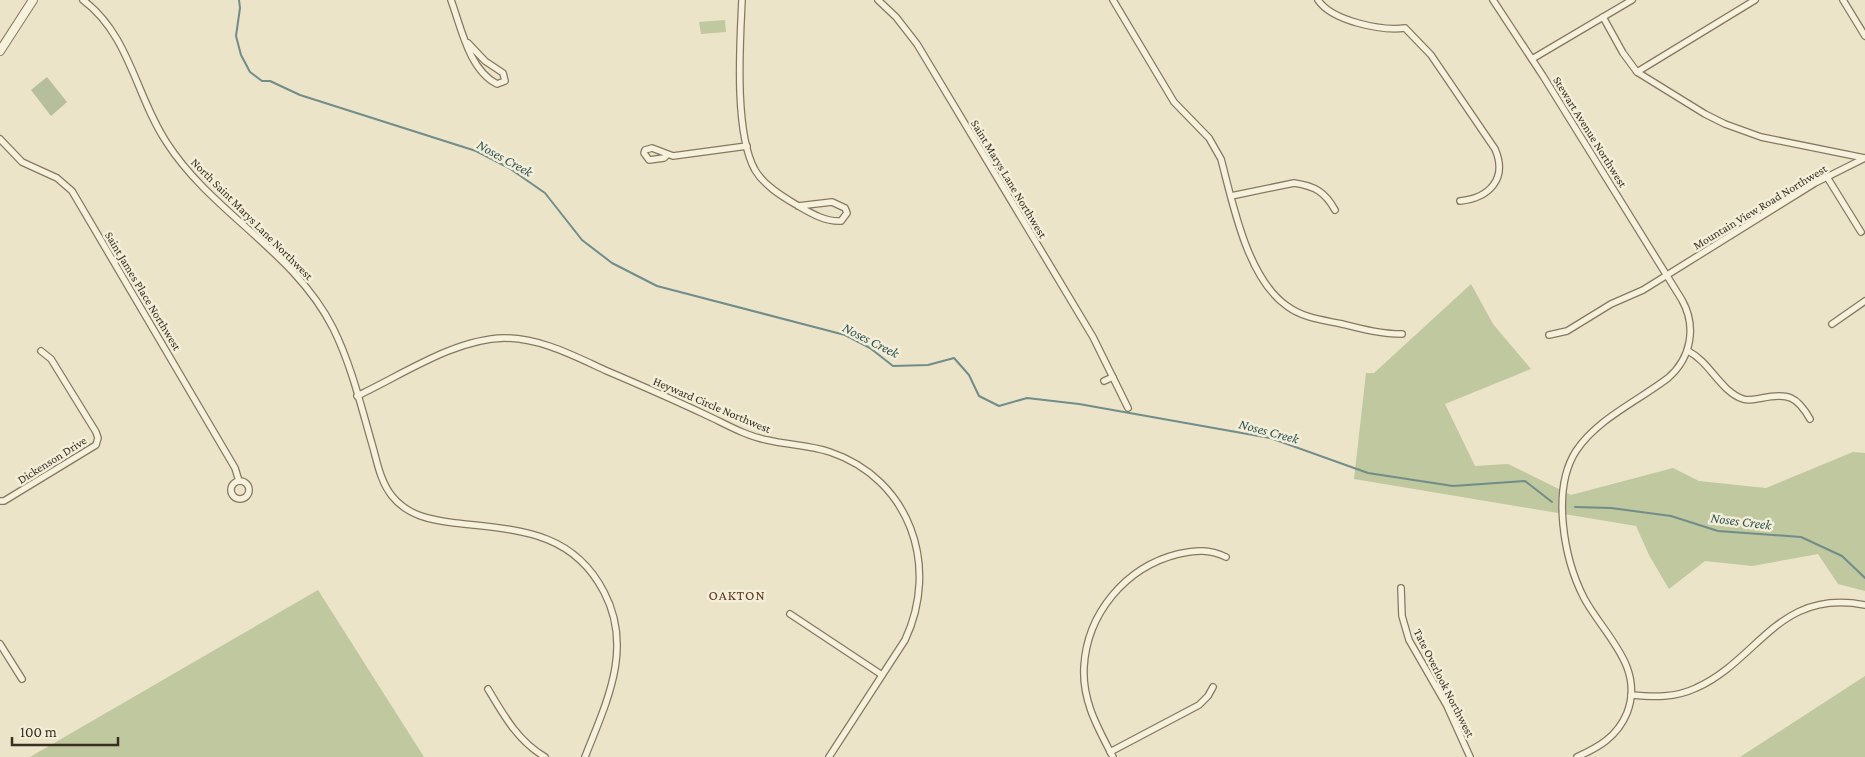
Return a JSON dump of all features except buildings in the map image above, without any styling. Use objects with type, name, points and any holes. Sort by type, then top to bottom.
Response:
[{"type":"street","points":[[0,51],[33,0]]},
{"type":"street","name":"North Saint Marys Lane Northwest","points":[[83,0],[98,14],[119,42],[156,124],[176,156],[195,178],[288,266],[314,297],[339,341],[385,485],[394,498],[406,509],[430,519],[520,530],[544,537],[575,556],[598,580],[615,619],[618,658],[610,691],[585,757]]},
{"type":"street","points":[[451,0],[468,43],[482,73],[497,84],[505,82],[503,73],[485,61],[468,43]]},
{"type":"street","points":[[742,0],[741,95],[746,146],[752,164],[763,180],[798,206],[835,222],[841,221],[847,213],[845,208],[832,202],[798,206]]},
{"type":"street","name":"Saint Marys Lane Northwest","points":[[878,0],[896,17],[916,44],[1093,337],[1128,408]]},
{"type":"street","points":[[1113,0],[1174,102],[1216,147],[1221,159],[1242,240],[1274,293],[1287,306],[1307,316],[1386,334],[1402,334]]},
{"type":"street","points":[[1318,0],[1329,12],[1343,19],[1395,29],[1404,28],[1437,64],[1495,149],[1499,163],[1496,181],[1487,192],[1474,200],[1460,201]]},
{"type":"street","name":"Stewart Avenue Northwest","points":[[1493,0],[1532,59],[1667,276],[1688,314],[1690,330],[1688,351]]},
{"type":"street","points":[[1532,59],[1632,0]]},
{"type":"street","points":[[1637,72],[1755,0]]},
{"type":"street","points":[[1843,0],[1865,36]]},
{"type":"street","points":[[1604,17],[1637,72],[1699,111],[1743,131],[1781,142],[1865,158]]},
{"type":"street","name":"Saint James Place Northwest","points":[[0,139],[22,162],[57,178],[72,191],[235,468],[239,481]]},
{"type":"street","points":[[667,155],[719,152],[746,146]]},
{"type":"street","name":"Mountain View Road Northwest","points":[[1549,335],[1567,331],[1667,276],[1827,177],[1865,158]]},
{"type":"street","points":[[1827,177],[1861,232]]},
{"type":"street","points":[[1231,196],[1294,183],[1303,184],[1321,191],[1335,210]]},
{"type":"street","points":[[1832,324],[1865,301]]},
{"type":"street","name":"Heyward Circle Northwest","points":[[357,396],[460,346],[484,340],[516,339],[556,348],[755,437],[814,447],[852,462],[875,478],[893,498],[911,530],[919,555],[920,584],[914,619],[905,640],[829,757]]},
{"type":"street","name":"Dickenson Drive","points":[[0,501],[4,501],[47,476],[96,445],[96,432],[48,355],[41,351]]},
{"type":"street","points":[[1577,757],[1600,746],[1613,736],[1626,714],[1632,684],[1626,664],[1586,600],[1575,577],[1562,519],[1563,489],[1571,461],[1587,437],[1672,374],[1688,351],[1705,364],[1737,396],[1748,400],[1776,396],[1791,397],[1803,406],[1810,418]]},
{"type":"street","points":[[1104,381],[1113,377]]},
{"type":"street","points":[[1213,688],[1199,705],[1111,754],[1089,709],[1084,682],[1086,653],[1099,614],[1124,583],[1134,574],[1158,560],[1200,550],[1226,557]]},
{"type":"street","name":"Tate Overlook Northwest","points":[[1401,588],[1402,616],[1409,640],[1447,706],[1470,757]]},
{"type":"street","points":[[1631,695],[1664,697],[1684,693],[1700,686],[1718,675],[1776,625],[1800,611],[1835,603],[1865,605]]},
{"type":"street","points":[[790,614],[882,675]]},
{"type":"street","points":[[0,644],[22,679]]},
{"type":"street","points":[[488,689],[514,732],[529,747],[545,757]]},
{"type":"green space","points":[[725,20],[726,32],[701,34],[699,22]]},
{"type":"green space","points":[[47,77],[67,102],[51,116],[31,90]]},
{"type":"green space","points":[[1471,284],[1493,324],[1531,369],[1445,404],[1475,466],[1508,464],[1571,495],[1673,468],[1699,481],[1766,488],[1853,452],[1865,453],[1865,591],[1838,584],[1818,554],[1752,566],[1705,561],[1669,589],[1650,557],[1636,526],[1354,479],[1366,373],[1374,373]]},
{"type":"green space","points":[[318,590],[424,757],[30,757]]},
{"type":"green space","points":[[1865,676],[1865,757],[1740,757]]},
{"type":"waterway","name":"Noses Creek","points":[[239,0],[240,8],[236,36],[241,55],[250,72],[262,81],[270,81],[300,95],[476,151],[509,168],[545,193],[582,240],[612,263],[657,286],[845,335],[870,348],[893,366],[928,365],[954,358],[969,375],[979,396],[999,406],[1027,398],[1079,404],[1270,438],[1368,473],[1453,486],[1525,481],[1552,502]]},
{"type":"waterway","name":"Noses Creek","points":[[1575,507],[1611,508],[1671,516],[1718,531],[1801,537],[1842,556],[1865,578]]},
{"type":"district","name":"OAKTON","points":[[737,595]]}]
